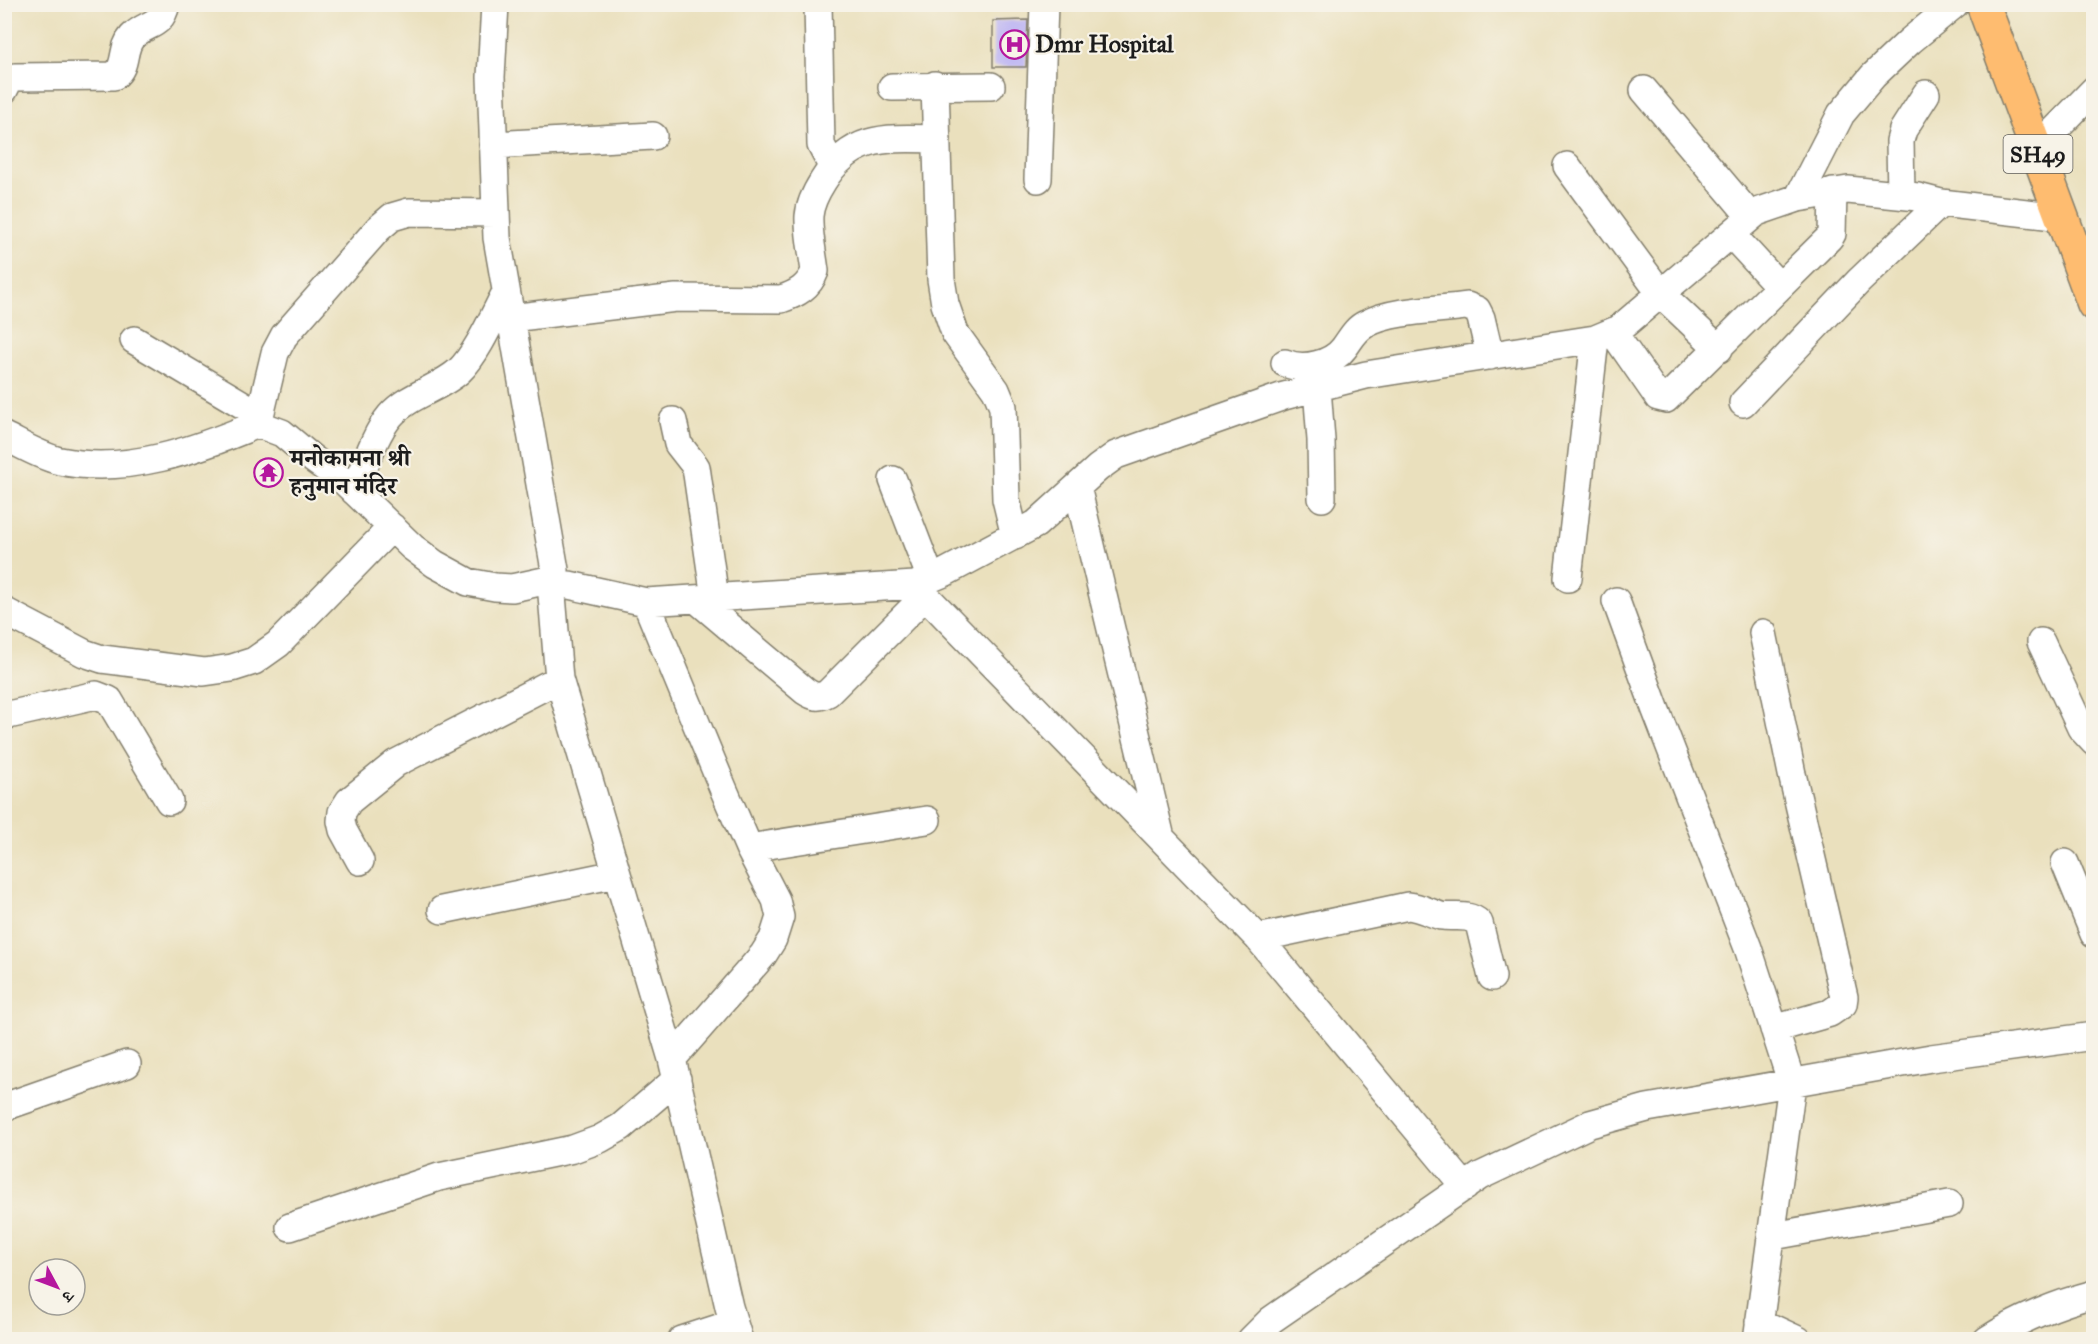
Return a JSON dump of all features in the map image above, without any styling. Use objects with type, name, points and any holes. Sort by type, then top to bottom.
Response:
[{"type":"main road","name":"SH49","points":[[1983,4],[2094,304]]},
{"type":"main road","name":"SH49","points":[[2002,4],[2094,248]]},
{"type":"street","points":[[4,90],[9,80],[15,77],[114,76],[122,68],[128,43],[132,37],[160,20],[164,15],[166,4]]},
{"type":"street","points":[[495,4],[491,77],[497,238],[555,583],[559,679],[675,1069],[736,1331],[682,1340]]},
{"type":"street","points":[[818,4],[820,144],[832,166]]},
{"type":"street","points":[[1038,179],[1044,4]]},
{"type":"street","points":[[1798,198],[1841,114],[1873,76],[1910,41],[1955,4]]},
{"type":"street","points":[[935,85],[940,279],[945,304],[955,333],[996,390],[1003,407],[1006,498],[1015,536]]},
{"type":"street","points":[[892,87],[991,86]]},
{"type":"street","points":[[1644,90],[1751,217]]},
{"type":"street","points":[[2051,134],[2094,90]]},
{"type":"street","points":[[1901,195],[1900,141],[1903,130],[1926,94]]},
{"type":"street","points":[[493,145],[653,136]]},
{"type":"street","points":[[508,305],[676,297],[781,299],[795,295],[805,287],[815,271],[809,216],[814,195],[832,166],[850,150],[868,142],[890,138],[937,139]]},
{"type":"street","points":[[1567,166],[1660,294],[1719,349]]},
{"type":"street","points":[[673,421],[678,444],[696,467],[705,598],[805,691],[820,697],[828,693],[924,587],[1036,524],[1098,468],[1116,455],[1284,396],[1366,375],[1490,356],[1604,335],[1619,329],[1756,212],[1798,198],[1848,190],[1918,197],[1941,203],[2062,218]]},
{"type":"street","points":[[1604,335],[1658,397],[1662,400],[1666,399],[1829,238],[1832,234],[1833,192]]},
{"type":"street","points":[[1743,403],[1859,281],[1941,203]]},
{"type":"street","points":[[9,445],[58,460],[99,466],[131,463],[223,439],[259,420],[275,352],[284,336],[378,229],[392,217],[409,212],[496,213]]},
{"type":"street","points":[[1731,234],[1779,286]]},
{"type":"street","points":[[354,491],[389,417],[399,407],[447,380],[460,370],[508,305]]},
{"type":"street","points":[[1285,363],[1297,368],[1335,357],[1364,324],[1385,316],[1467,306],[1477,310],[1482,318],[1490,356]]},
{"type":"street","points":[[1568,578],[1604,335]]},
{"type":"street","points":[[134,340],[282,433],[354,491],[412,547],[435,564],[468,582],[512,588],[555,583],[646,602],[924,587]]},
{"type":"street","points":[[1317,388],[1322,498]]},
{"type":"street","points":[[893,480],[924,587],[1258,938],[1464,1187]]},
{"type":"street","points":[[1077,487],[1161,838]]},
{"type":"street","points":[[4,611],[84,653],[102,659],[204,672],[232,668],[254,661],[278,644],[392,527]]},
{"type":"street","points":[[1616,601],[1748,948],[1792,1084],[1773,1236],[1758,1331],[1798,1340]]},
{"type":"street","points":[[290,1227],[439,1177],[573,1149],[600,1139],[621,1127],[675,1069],[773,939],[780,917],[776,900],[749,848],[646,602]]},
{"type":"street","points":[[1763,633],[1792,774],[1844,997],[1843,1004],[1830,1013],[1774,1029]]},
{"type":"street","points":[[2041,642],[2080,728],[2094,742]]},
{"type":"street","points":[[360,861],[340,820],[342,812],[350,801],[396,762],[559,679]]},
{"type":"street","points":[[4,716],[96,695],[102,696],[109,700],[169,801]]},
{"type":"street","points":[[749,848],[927,820]]},
{"type":"street","points":[[2065,863],[2094,934]]},
{"type":"street","points":[[442,910],[616,874]]},
{"type":"street","points":[[1258,938],[1408,906],[1418,907],[1438,915],[1474,919],[1479,923],[1492,977]]},
{"type":"street","points":[[1251,1340],[1271,1320],[1480,1176],[1590,1124],[1647,1108],[1931,1058],[2094,1036]]},
{"type":"street","points":[[4,1107],[127,1064]]},
{"type":"street","points":[[1773,1236],[1949,1204]]},
{"type":"street","points":[[1987,1340],[2001,1331],[2073,1299],[2094,1294]]},
{"type":"building","points":[[1028,20],[1026,67],[993,67],[993,21]]},
{"type":"place","name":"Dmr Hospital","points":[[1014,44]]},
{"type":"place","name":"मनोकामना श्री हनुमान मंदिर","points":[[269,472]]}]
